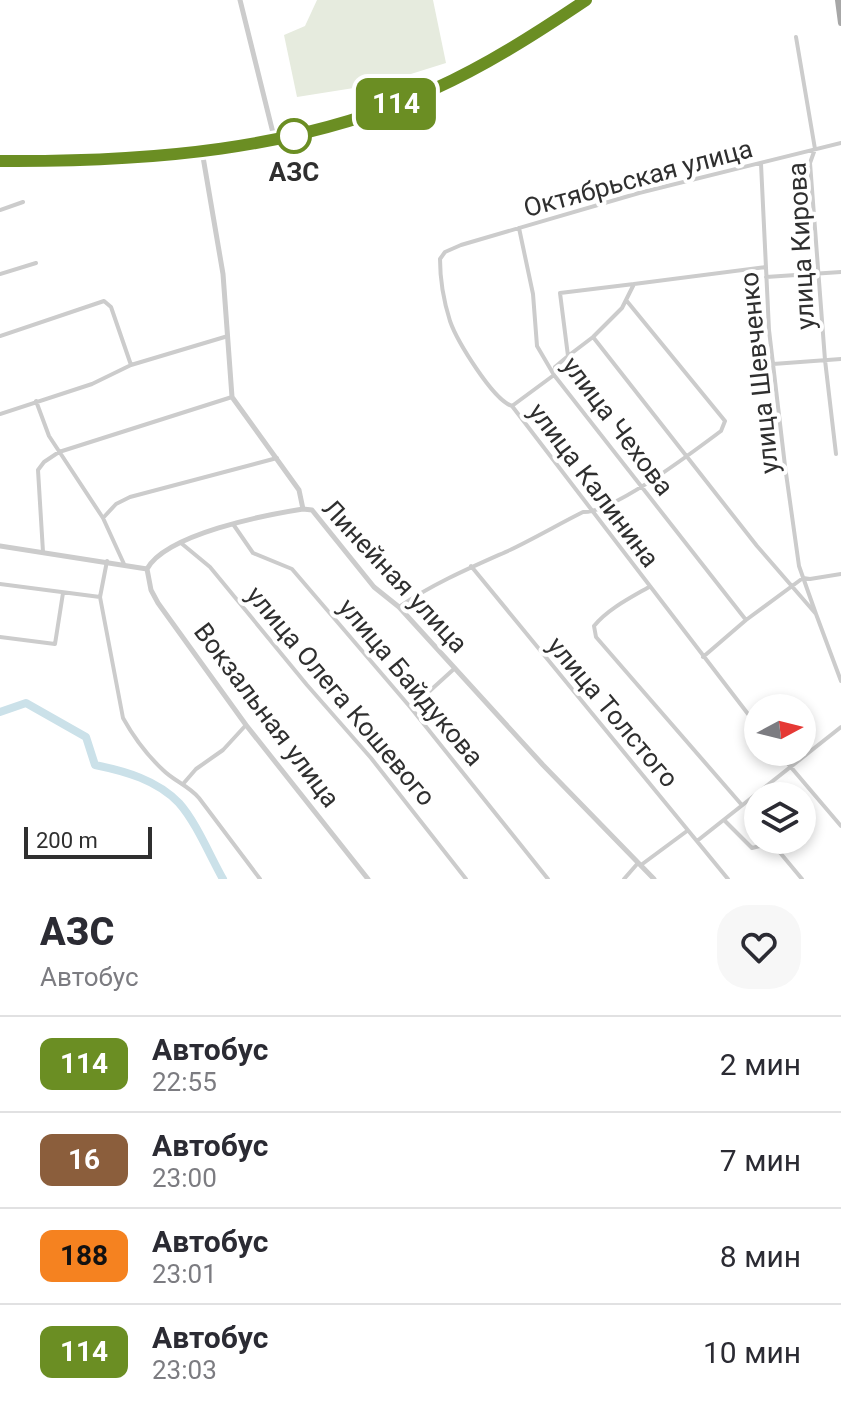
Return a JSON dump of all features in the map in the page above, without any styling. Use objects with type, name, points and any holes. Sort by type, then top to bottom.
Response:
[{"type":"highway","points":[[0,161],[112,159],[275,141],[403,102],[435,89],[538,33],[586,0]]},
{"type":"main road","points":[[838,0],[841,23]]},
{"type":"street","points":[[240,0],[275,141]]},
{"type":"street","name":"улица Кирова","points":[[796,37],[815,149],[810,163],[825,360],[836,454]]},
{"type":"street","name":"Октябрьская улица","points":[[445,252],[626,196],[841,143]]},
{"type":"street","points":[[43,552],[38,470],[44,462],[59,452],[232,397],[223,274],[202,151]]},
{"type":"street","name":"улица Шевченко","points":[[761,164],[773,364],[789,495],[803,578],[841,681]]},
{"type":"street","points":[[0,210],[23,202]]},
{"type":"street","name":"улица Чехова","points":[[519,228],[533,294],[537,346],[554,375],[746,620]]},
{"type":"street","name":"улица Калинина","points":[[445,252],[440,259],[440,269],[451,324],[504,404],[512,406],[744,709]]},
{"type":"street","points":[[0,274],[36,263]]},
{"type":"street","points":[[568,356],[560,293],[766,267]]},
{"type":"street","points":[[766,277],[841,272]]},
{"type":"street","points":[[512,406],[554,375],[555,367],[593,337],[622,308],[634,284]]},
{"type":"street","points":[[399,607],[471,566],[514,548],[583,512],[593,513],[641,487],[721,431],[725,421],[626,300]]},
{"type":"street","points":[[0,336],[104,301],[111,307],[131,365]]},
{"type":"street","points":[[0,414],[92,384],[131,365],[228,336]]},
{"type":"street","points":[[593,337],[790,586],[816,614]]},
{"type":"street","points":[[773,364],[841,359]]},
{"type":"street","name":"Линейная улица","points":[[232,397],[299,490],[303,509],[312,510],[374,587],[399,607],[543,765],[654,879]]},
{"type":"street","points":[[36,401],[49,436],[103,518],[124,564]]},
{"type":"street","points":[[103,518],[116,504],[130,497],[277,458]]},
{"type":"street","points":[[0,546],[147,569],[163,551],[180,542],[233,524],[303,509]]},
{"type":"street","name":"улица Байдукова","points":[[233,524],[253,553],[292,569],[411,708],[548,879]]},
{"type":"street","name":"улица Олега Кошевого","points":[[180,542],[210,567],[371,758],[466,879]]},
{"type":"street","points":[[107,561],[100,597],[123,718],[163,770],[199,798],[260,879]]},
{"type":"street","name":"улица Толстого","points":[[471,566],[728,879]]},
{"type":"street","name":"Вокзальная улица","points":[[147,569],[151,590],[158,603],[246,725],[368,879]]},
{"type":"street","points":[[703,657],[803,578],[841,574]]},
{"type":"street","points":[[0,584],[100,597]]},
{"type":"street","points":[[649,587],[599,620],[594,626],[596,637],[741,804]]},
{"type":"street","points":[[0,637],[55,644],[63,593]]},
{"type":"street","points":[[411,708],[455,668]]},
{"type":"street","points":[[183,784],[196,769],[223,750],[246,725]]},
{"type":"street","points":[[816,746],[841,727]]},
{"type":"street","points":[[697,841],[790,766]]},
{"type":"street","points":[[792,766],[841,826]]},
{"type":"street","points":[[725,821],[752,848],[772,843],[802,879]]},
{"type":"street","points":[[624,879],[688,831]]},
{"type":"shaded area","points":[[317,0],[433,0],[446,63],[379,84],[297,97],[284,35],[305,26]]},
{"type":"waterway","points":[[0,712],[26,703],[86,737],[95,765],[118,770],[161,788],[179,803],[191,820],[223,879]]},
{"type":"bus line","name":"114","points":[[0,161],[112,159],[198,152],[307,133],[435,89],[538,33],[586,0]]},
{"type":"place","name":"АЗС","points":[[294,136]]}]
